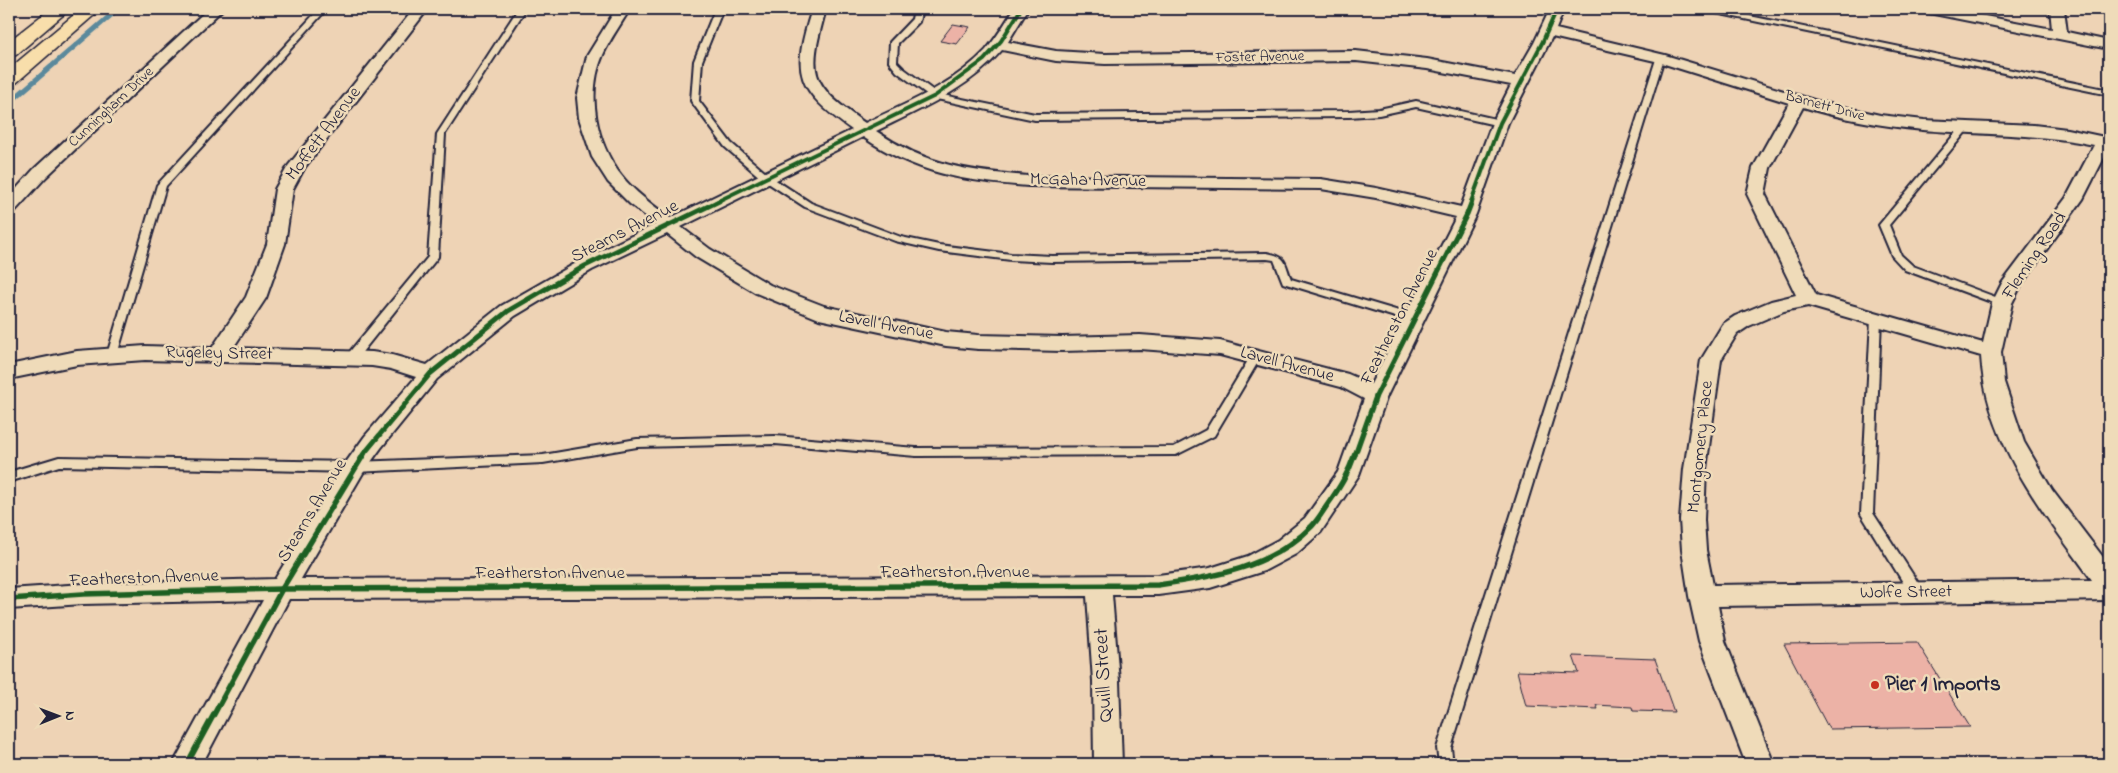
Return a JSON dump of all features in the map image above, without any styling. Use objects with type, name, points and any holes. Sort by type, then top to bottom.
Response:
[{"type":"main road","points":[[9,51],[61,9]]},
{"type":"main road","points":[[9,79],[92,9]]},
{"type":"street","name":"Cunningham Drive","points":[[9,207],[40,173],[216,9]]},
{"type":"street","name":"Moffett Avenue","points":[[218,354],[256,298],[276,244],[284,189],[297,166],[421,9]]},
{"type":"street","name":"Lavell Avenue","points":[[622,9],[595,56],[588,75],[585,98],[587,118],[594,139],[614,178],[636,200],[703,253],[763,289],[819,312],[845,319],[946,338],[978,342],[1062,344],[1140,342],[1220,348],[1256,356],[1348,382],[1376,396]]},
{"type":"street","name":"McGaha Avenue","points":[[819,9],[808,51],[808,73],[820,93],[835,109],[864,130],[893,150],[920,162],[983,177],[1062,182],[1321,184],[1376,193],[1467,214]]},
{"type":"street","name":"Stearns Avenue","points":[[187,764],[282,589],[355,467],[373,442],[430,374],[508,311],[585,266],[935,96],[954,84],[989,56],[999,44],[1020,9]]},
{"type":"street","name":"Featherston Avenue","points":[[9,599],[83,594],[282,589],[1158,585],[1210,578],[1255,564],[1286,546],[1313,525],[1348,475],[1376,396],[1467,214],[1500,123],[1557,9]]},
{"type":"street","points":[[1929,9],[1966,12],[2109,45]]},
{"type":"street","points":[[2057,9],[2060,35]]},
{"type":"street","name":"Barnett Drive","points":[[1547,31],[1660,58],[1838,112],[1904,124],[2034,130],[2107,142]]},
{"type":"street","name":"Foster Avenue","points":[[999,44],[1056,56],[1105,60],[1356,56],[1427,64],[1520,82]]},
{"type":"street","points":[[1798,101],[1784,129],[1761,165],[1755,184],[1756,194],[1808,299]]},
{"type":"street","name":"Fleming Road","points":[[2107,142],[2074,200],[2012,283],[2002,303],[1991,352],[1993,382],[2013,443],[2044,496],[2109,584]]},
{"type":"street","name":"Montgomery Place","points":[[1760,764],[1712,642],[1694,550],[1692,520],[1695,469],[1711,360],[1730,329],[1742,320],[1778,306],[1808,299],[1991,352]]},
{"type":"street","name":"Rugeley Street","points":[[9,372],[77,358],[145,353],[351,358],[392,362],[430,374]]},
{"type":"street","name":"Quill Street","points":[[1099,586],[1106,681],[1108,764]]},
{"type":"street","name":"Wolfe Street","points":[[1702,596],[2109,590]]},
{"type":"lane","points":[[112,355],[162,185],[323,9]]},
{"type":"lane","points":[[351,358],[433,257],[441,134],[522,9]]},
{"type":"lane","points":[[719,9],[698,62],[695,101],[728,145],[765,177],[808,205],[867,229],[898,239],[931,247],[978,254],[1052,259],[1267,256],[1278,258],[1287,281],[1414,319]]},
{"type":"lane","points":[[918,9],[916,20],[894,42],[894,62],[900,70],[935,96],[1035,117],[1349,114],[1379,112],[1416,104],[1500,123]]},
{"type":"lane","points":[[1706,9],[2109,93]]},
{"type":"lane","points":[[1446,764],[1444,748],[1660,58]]},
{"type":"lane","points":[[1966,126],[1884,224],[1897,256],[1909,268],[2002,303]]},
{"type":"lane","points":[[1876,319],[1867,514],[1917,593]]},
{"type":"lane","points":[[9,477],[59,460],[355,467],[543,459],[636,443],[775,440],[916,452],[1176,451],[1210,433],[1256,356]]},
{"type":"building","points":[[953,24],[970,27],[957,44],[940,41]]},
{"type":"building","name":"Pier 1 Imports","points":[[1917,642],[1970,727],[1829,729],[1784,644]]},
{"type":"building","points":[[1573,656],[1655,659],[1674,712],[1633,711],[1632,707],[1596,705],[1598,709],[1526,706],[1517,671],[1579,673]]},
{"type":"waterway","points":[[9,103],[118,9]]},
{"type":"cycle path","points":[[187,764],[282,589],[355,467],[373,442],[430,374],[508,311],[585,266],[935,96],[977,67],[992,53],[1021,9]]},
{"type":"cycle path","points":[[9,599],[83,594],[282,589],[1158,585],[1210,578],[1255,564],[1287,547],[1313,525],[1348,475],[1376,396],[1467,214],[1500,123],[1542,43],[1557,9]]},
{"type":"place","name":"Pier 1 Imports","points":[[1875,685]]}]
